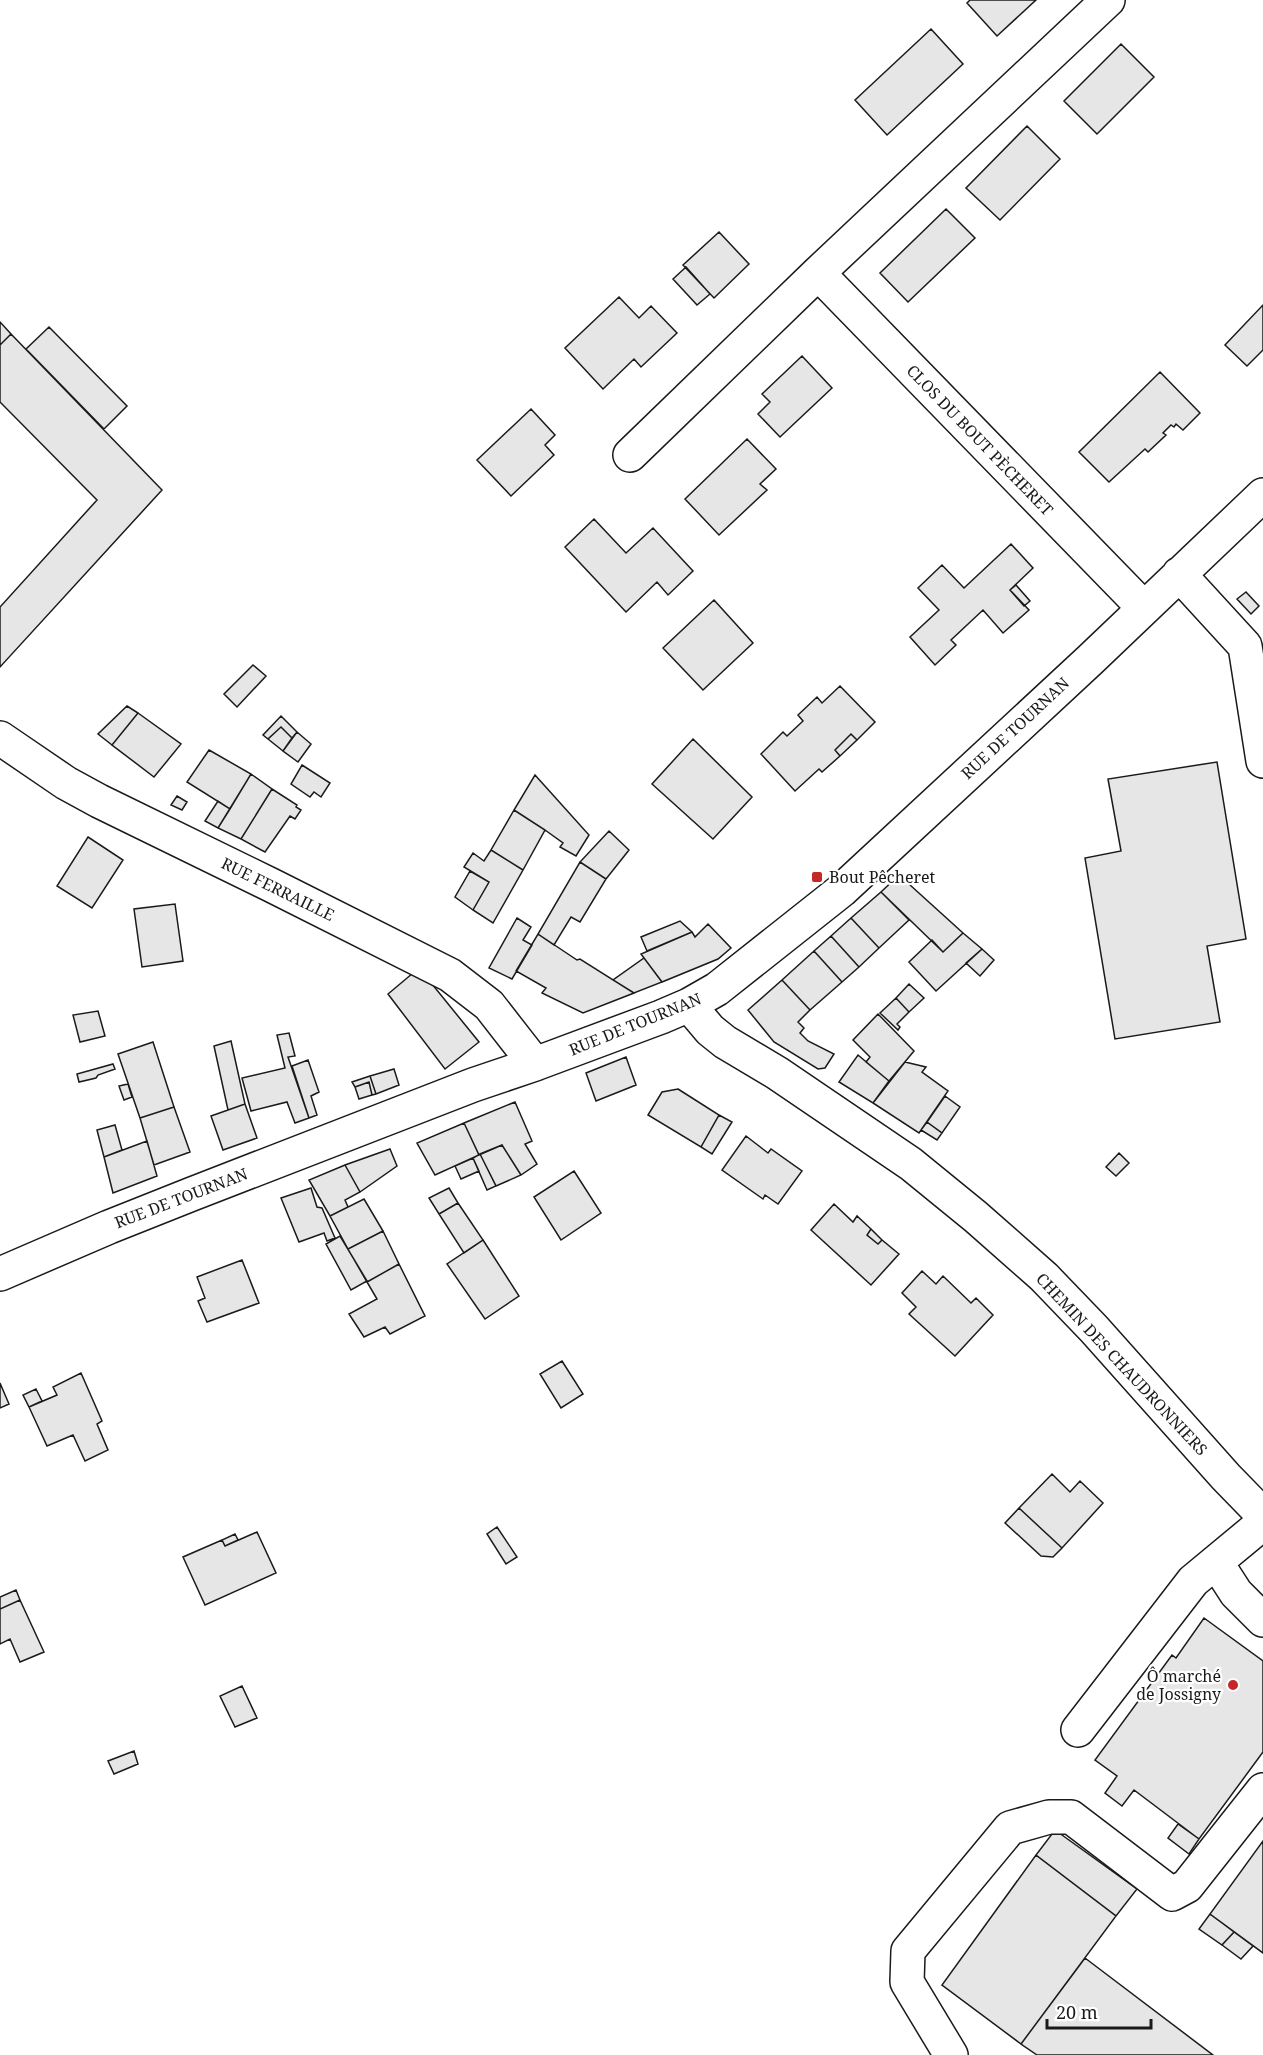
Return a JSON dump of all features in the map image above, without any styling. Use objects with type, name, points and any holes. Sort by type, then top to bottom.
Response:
[{"type":"street","points":[[630,455],[818,273],[1108,0]]},
{"type":"street","name":"CLOS DU BOUT PÈCHERET","points":[[818,273],[1143,607]]},
{"type":"street","name":"RUE DE TOURNAN","points":[[0,1274],[181,1198],[473,1085],[535,1064],[689,1005],[717,988],[842,890],[1090,660],[1263,495]]},
{"type":"street","points":[[1179,574],[1245,646],[1263,761]]},
{"type":"street","name":"RUE FERRAILLE","points":[[0,738],[66,783],[99,801],[450,975],[489,1005],[535,1064]]},
{"type":"street","name":"CHEMIN DES CHAUDRONNIERS","points":[[689,1005],[710,1030],[725,1042],[805,1092],[911,1164],[985,1224],[1044,1277],[1094,1329],[1226,1477],[1263,1515]]},
{"type":"street","points":[[1078,1730],[1193,1581],[1263,1523]]},
{"type":"street","points":[[1216,1562],[1236,1593],[1263,1620]]},
{"type":"street","points":[[951,2055],[907,1982],[909,1951],[1010,1828],[1049,1817],[1071,1817],[1172,1894],[1187,1886],[1263,1790]]},
{"type":"building","points":[[970,0],[1036,0],[997,36],[967,3]]},
{"type":"building","points":[[931,29],[963,64],[887,135],[855,100]]},
{"type":"building","points":[[1121,44],[1154,77],[1097,134],[1064,101]]},
{"type":"building","points":[[1027,126],[1060,159],[1000,220],[966,188]]},
{"type":"building","points":[[946,209],[975,238],[908,302],[880,273]]},
{"type":"building","points":[[719,232],[749,264],[714,298],[683,265]]},
{"type":"building","points":[[686,267],[710,294],[697,305],[673,279]]},
{"type":"building","points":[[619,297],[639,318],[651,306],[677,333],[641,367],[634,359],[603,389],[565,348]]},
{"type":"building","points":[[1263,305],[1263,350],[1247,366],[1225,345]]},
{"type":"building","points":[[0,322],[11,334],[0,345]]},
{"type":"building","points":[[49,327],[127,406],[104,429],[26,349]]},
{"type":"building","points":[[11,334],[162,490],[0,667],[0,607],[97,500],[0,402],[0,345]]},
{"type":"building","points":[[802,356],[832,388],[780,437],[758,414],[770,402],[762,394]]},
{"type":"building","points":[[1160,372],[1200,413],[1183,430],[1176,424],[1174,427],[1171,425],[1163,433],[1166,435],[1148,452],[1145,449],[1109,482],[1079,452]]},
{"type":"building","points":[[531,409],[555,435],[545,445],[554,455],[511,496],[477,460]]},
{"type":"building","points":[[747,439],[776,469],[760,484],[767,490],[719,535],[685,499]]},
{"type":"building","points":[[594,519],[626,553],[653,528],[693,571],[668,595],[657,582],[626,612],[565,547]]},
{"type":"building","points":[[1011,544],[1033,568],[1010,590],[1029,610],[1003,633],[983,610],[951,640],[956,645],[935,665],[910,637],[939,610],[918,588],[942,565],[964,588]]},
{"type":"building","points":[[1016,585],[1030,601],[1024,606],[1010,590]]},
{"type":"building","points":[[1246,592],[1259,606],[1251,614],[1237,599]]},
{"type":"building","points":[[714,600],[753,643],[703,690],[663,648]]},
{"type":"building","points":[[253,665],[266,676],[237,707],[224,694]]},
{"type":"building","points":[[840,686],[875,722],[857,740],[851,734],[835,750],[840,756],[822,772],[819,769],[795,791],[761,754],[783,732],[787,736],[803,721],[798,715],[817,697],[822,703]]},
{"type":"building","points":[[127,706],[138,713],[112,745],[98,734]]},
{"type":"building","points":[[138,713],[181,744],[154,777],[112,745]]},
{"type":"building","points":[[281,716],[297,732],[292,738],[281,727],[268,739],[263,735]]},
{"type":"building","points":[[281,727],[292,738],[283,751],[268,739]]},
{"type":"building","points":[[297,732],[311,744],[298,762],[283,751]]},
{"type":"building","points":[[851,734],[857,740],[840,756],[835,750]]},
{"type":"building","points":[[693,739],[752,797],[713,839],[652,784]]},
{"type":"building","points":[[209,750],[251,774],[230,809],[187,782]]},
{"type":"building","points":[[1217,762],[1246,939],[1207,946],[1220,1022],[1115,1039],[1085,858],[1121,851],[1108,779]]},
{"type":"building","points":[[302,765],[330,783],[321,797],[314,792],[310,797],[291,784]]},
{"type":"building","points":[[251,774],[272,789],[241,839],[218,828]]},
{"type":"building","points":[[535,775],[589,835],[576,856],[560,847],[563,843],[514,810]]},
{"type":"building","points":[[272,789],[301,810],[295,819],[290,816],[265,852],[241,839]]},
{"type":"building","points":[[177,796],[187,802],[182,810],[171,805]]},
{"type":"building","points":[[218,801],[230,809],[218,828],[205,821]]},
{"type":"building","points":[[514,810],[545,830],[523,870],[491,850]]},
{"type":"building","points":[[609,831],[629,850],[606,879],[580,862]]},
{"type":"building","points":[[88,837],[123,860],[92,908],[57,886]]},
{"type":"building","points":[[491,850],[523,870],[493,923],[473,910],[489,882],[464,867],[473,853],[484,861]]},
{"type":"building","points":[[580,862],[606,879],[580,922],[571,917],[554,945],[538,934]]},
{"type":"building","points":[[470,871],[489,882],[473,910],[455,897]]},
{"type":"building","points":[[899,875],[963,933],[943,952],[881,892]]},
{"type":"building","points":[[881,892],[909,920],[879,948],[851,918]]},
{"type":"building","points":[[175,904],[183,961],[142,967],[134,909]]},
{"type":"building","points":[[517,918],[531,927],[523,940],[532,945],[512,979],[489,968]]},
{"type":"building","points":[[851,918],[879,948],[859,967],[831,936]]},
{"type":"building","points":[[680,921],[692,932],[647,951],[641,937]]},
{"type":"building","points":[[708,924],[731,948],[718,959],[662,982],[641,954],[692,932],[695,937]]},
{"type":"building","points":[[963,933],[982,949],[936,991],[909,962],[932,940],[943,952]]},
{"type":"building","points":[[538,934],[634,993],[583,1013],[542,993],[546,988],[516,971]]},
{"type":"building","points":[[831,936],[859,967],[842,982],[814,951]]},
{"type":"building","points":[[982,949],[994,960],[980,976],[966,963]]},
{"type":"building","points":[[814,951],[842,982],[810,1010],[782,980]]},
{"type":"building","points":[[644,958],[662,982],[634,993],[613,980]]},
{"type":"building","points":[[419,968],[479,1042],[445,1069],[388,994]]},
{"type":"building","points":[[782,980],[810,1010],[798,1022],[804,1028],[800,1033],[808,1041],[834,1054],[825,1068],[818,1069],[774,1042],[748,1010]]},
{"type":"building","points":[[909,984],[924,998],[909,1012],[896,998]]},
{"type":"building","points":[[896,998],[909,1012],[897,1024],[900,1027],[898,1030],[880,1013]]},
{"type":"building","points":[[98,1011],[105,1036],[80,1042],[73,1015]]},
{"type":"building","points":[[878,1014],[914,1051],[889,1081],[866,1062],[870,1057],[853,1040]]},
{"type":"building","points":[[289,1033],[295,1056],[288,1057],[309,1118],[295,1123],[287,1102],[251,1111],[242,1078],[285,1068],[277,1035]]},
{"type":"building","points":[[231,1041],[245,1104],[228,1110],[214,1046]]},
{"type":"building","points":[[153,1042],[174,1107],[140,1118],[118,1054]]},
{"type":"building","points":[[858,1055],[889,1081],[873,1103],[839,1082]]},
{"type":"building","points":[[626,1057],[636,1085],[596,1101],[586,1073]]},
{"type":"building","points":[[308,1060],[319,1092],[311,1096],[317,1115],[309,1118],[292,1066]]},
{"type":"building","points":[[905,1062],[926,1067],[922,1072],[948,1091],[919,1133],[873,1103]]},
{"type":"building","points":[[113,1064],[115,1069],[98,1075],[96,1078],[79,1082],[77,1074]]},
{"type":"building","points":[[394,1069],[399,1085],[376,1094],[370,1076]]},
{"type":"building","points":[[370,1076],[376,1094],[372,1095],[369,1082],[355,1087],[352,1082]]},
{"type":"building","points":[[369,1082],[372,1095],[359,1099],[355,1087]]},
{"type":"building","points":[[128,1084],[132,1097],[124,1100],[119,1086]]},
{"type":"building","points":[[678,1089],[719,1115],[701,1147],[648,1115],[662,1092]]},
{"type":"building","points":[[945,1096],[960,1107],[942,1133],[927,1122]]},
{"type":"building","points":[[515,1102],[532,1141],[525,1144],[537,1164],[521,1175],[502,1145],[479,1155],[464,1123]]},
{"type":"building","points":[[245,1104],[257,1138],[223,1150],[211,1116]]},
{"type":"building","points":[[174,1107],[190,1152],[154,1165],[140,1118]]},
{"type":"building","points":[[719,1115],[732,1122],[712,1154],[701,1147]]},
{"type":"building","points":[[927,1122],[942,1133],[937,1140],[921,1130]]},
{"type":"building","points":[[464,1123],[479,1155],[435,1175],[417,1143]]},
{"type":"building","points":[[115,1125],[122,1150],[104,1157],[97,1130]]},
{"type":"building","points":[[746,1136],[768,1153],[771,1149],[802,1171],[778,1204],[765,1195],[763,1199],[722,1170]]},
{"type":"building","points":[[147,1141],[157,1176],[113,1193],[104,1157]]},
{"type":"building","points":[[502,1145],[521,1175],[496,1186],[480,1154]]},
{"type":"building","points":[[390,1149],[397,1166],[360,1192],[345,1165]]},
{"type":"building","points":[[1119,1153],[1129,1163],[1116,1176],[1106,1167]]},
{"type":"building","points":[[480,1154],[496,1186],[487,1190],[473,1158]]},
{"type":"building","points":[[473,1158],[479,1171],[461,1179],[455,1166]]},
{"type":"building","points":[[345,1165],[360,1192],[345,1200],[348,1207],[330,1216],[309,1180]]},
{"type":"building","points":[[574,1171],[601,1213],[561,1240],[534,1197]]},
{"type":"building","points":[[311,1188],[317,1207],[322,1208],[335,1238],[327,1241],[324,1233],[299,1242],[281,1198]]},
{"type":"building","points":[[449,1188],[458,1203],[439,1214],[429,1198]]},
{"type":"building","points":[[364,1199],[383,1231],[348,1249],[330,1216]]},
{"type":"building","points":[[458,1203],[483,1240],[464,1253],[439,1214]]},
{"type":"building","points":[[834,1204],[853,1222],[857,1216],[871,1229],[867,1235],[878,1244],[882,1240],[899,1254],[871,1285],[811,1230]]},
{"type":"building","points":[[871,1229],[882,1240],[878,1244],[867,1235]]},
{"type":"building","points":[[383,1231],[399,1264],[367,1282],[348,1249]]},
{"type":"building","points":[[340,1236],[367,1281],[351,1290],[326,1244]]},
{"type":"building","points":[[483,1240],[519,1296],[485,1319],[447,1264]]},
{"type":"building","points":[[242,1260],[259,1303],[207,1322],[198,1301],[205,1298],[197,1277]]},
{"type":"building","points":[[399,1264],[425,1316],[390,1334],[385,1327],[364,1337],[349,1314],[377,1299],[367,1282]]},
{"type":"building","points":[[922,1271],[936,1284],[943,1276],[971,1303],[976,1298],[993,1315],[955,1356],[909,1314],[916,1307],[902,1293]]},
{"type":"building","points":[[562,1361],[583,1394],[561,1408],[540,1374]]},
{"type":"building","points":[[81,1373],[102,1421],[97,1424],[108,1450],[85,1461],[73,1435],[47,1446],[29,1407],[57,1395],[53,1387]]},
{"type":"building","points":[[0,1383],[9,1404],[0,1408]]},
{"type":"building","points":[[36,1389],[42,1401],[29,1407],[23,1395]]},
{"type":"building","points":[[1052,1474],[1070,1492],[1080,1481],[1103,1503],[1062,1548],[1019,1508]]},
{"type":"building","points":[[1019,1508],[1062,1548],[1053,1557],[1041,1556],[1005,1523]]},
{"type":"building","points":[[497,1527],[517,1557],[506,1564],[487,1534]]},
{"type":"building","points":[[257,1532],[276,1573],[205,1605],[183,1557],[222,1540],[225,1546]]},
{"type":"building","points":[[235,1534],[238,1540],[225,1546],[222,1540]]},
{"type":"building","points":[[16,1590],[20,1600],[0,1609],[0,1597]]},
{"type":"building","points":[[20,1600],[44,1652],[20,1662],[10,1639],[0,1644],[0,1609]]},
{"type":"building","points":[[1204,1618],[1263,1661],[1263,1752],[1199,1839],[1134,1790],[1122,1806],[1105,1793],[1117,1776],[1095,1760],[1172,1655],[1176,1658]]},
{"type":"building","points":[[242,1686],[257,1718],[235,1727],[220,1696]]},
{"type":"building","points":[[134,1751],[138,1764],[114,1774],[108,1761]]},
{"type":"building","points":[[1178,1824],[1199,1839],[1189,1854],[1168,1838]]},
{"type":"building","points":[[1055,1830],[1137,1889],[1116,1916],[1036,1855]]},
{"type":"building","points":[[1263,1841],[1263,1953],[1210,1914]]},
{"type":"building","points":[[1036,1855],[1116,1916],[1021,2044],[942,1985]]},
{"type":"building","points":[[1210,1914],[1234,1932],[1222,1945],[1199,1929]]},
{"type":"building","points":[[1234,1932],[1253,1946],[1241,1959],[1222,1945]]},
{"type":"building","points":[[1085,1958],[1213,2055],[1037,2055],[1021,2044]]},
{"type":"place","name":"Bout Pêcheret","points":[[817,877]]},
{"type":"place","name":"Ô marché de Jossigny","points":[[1233,1685]]}]
